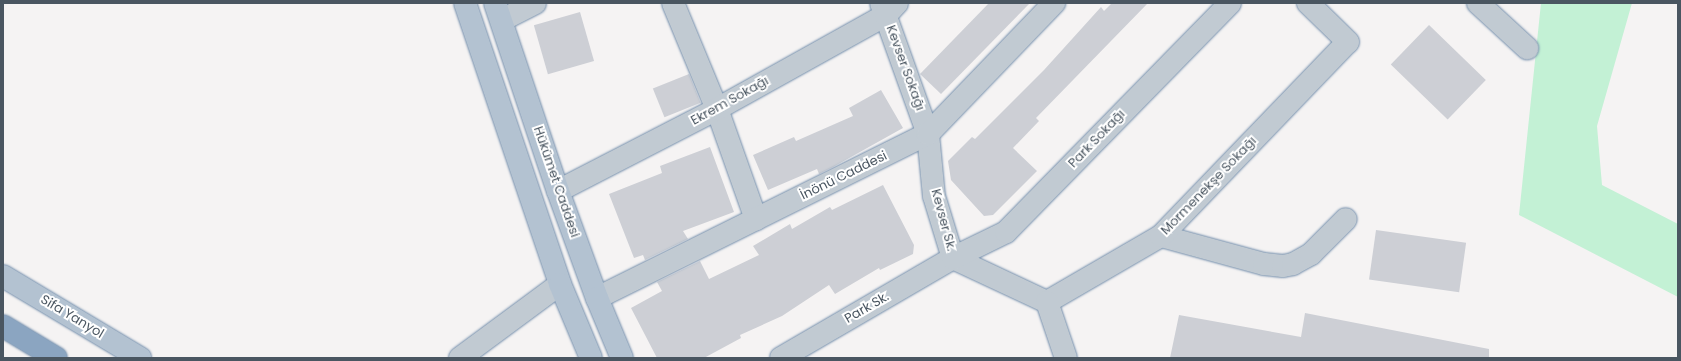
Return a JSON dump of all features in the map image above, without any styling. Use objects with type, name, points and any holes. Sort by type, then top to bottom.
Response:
[{"type":"highway","points":[[3,326],[56,358]]},
{"type":"main road","points":[[465,3],[560,284],[591,358]]},
{"type":"main road","name":"Hükümet Caddesi","points":[[498,11],[558,191],[597,298],[622,358]]},
{"type":"main road","name":"Sifa Yanyol","points":[[3,276],[140,358]]},
{"type":"street","points":[[498,11],[536,3]]},
{"type":"street","points":[[673,3],[717,109],[756,219]]},
{"type":"street","name":"İnönü Caddesi","points":[[597,298],[928,134],[1054,3]]},
{"type":"street","name":"Park Sokağı","points":[[953,258],[1006,232],[1230,3]]},
{"type":"street","name":"Mormenekşe Sokağı","points":[[1047,302],[1161,236],[1348,42],[1308,3]]},
{"type":"street","points":[[1478,3],[1527,48]]},
{"type":"street","name":"Ekrem Sokağı","points":[[558,191],[717,109],[888,7]]},
{"type":"street","name":"Kevser Sokağı","points":[[888,7],[928,134]]},
{"type":"street","name":"Kevser Sk.","points":[[928,134],[934,196],[953,258]]},
{"type":"street","points":[[1161,236],[1264,264],[1284,266],[1293,264],[1311,254],[1346,219]]},
{"type":"street","points":[[953,258],[1047,302],[1066,358]]},
{"type":"street","name":"Park Sk.","points":[[781,358],[953,258]]},
{"type":"street","points":[[460,358],[560,284]]},
{"type":"green space","points":[[1541,3],[1632,3],[1597,126],[1602,185],[1678,224],[1678,297],[1519,215]]},
{"type":"building","points":[[989,3],[1030,3],[941,94],[920,74]]},
{"type":"building","points":[[1112,3],[1148,3],[1036,118],[1039,121],[1013,148],[1037,171],[993,215],[984,216],[951,180],[948,161],[972,137],[975,139],[1044,70],[1101,7],[1104,11]]},
{"type":"building","points":[[580,12],[594,61],[548,74],[534,25]]},
{"type":"building","points":[[1429,25],[1486,80],[1448,119],[1391,65]]},
{"type":"building","points":[[689,74],[701,103],[664,117],[653,89]]},
{"type":"building","points":[[881,90],[903,128],[819,174],[817,169],[768,190],[753,155],[794,137],[796,141],[853,116],[849,108]]},
{"type":"building","points":[[710,147],[734,212],[683,231],[688,239],[645,260],[643,255],[634,258],[609,194],[662,173],[660,166]]},
{"type":"building","points":[[883,185],[914,245],[913,254],[880,270],[879,268],[835,294],[829,285],[782,316],[740,335],[741,338],[704,358],[657,358],[631,308],[662,291],[657,282],[700,261],[709,279],[759,255],[753,246],[790,224],[792,229],[830,207],[832,210]]},
{"type":"building","points":[[1376,230],[1466,243],[1459,292],[1369,280]]},
{"type":"building","points":[[1305,313],[1489,349],[1489,358],[1170,358],[1179,315],[1301,337]]}]
